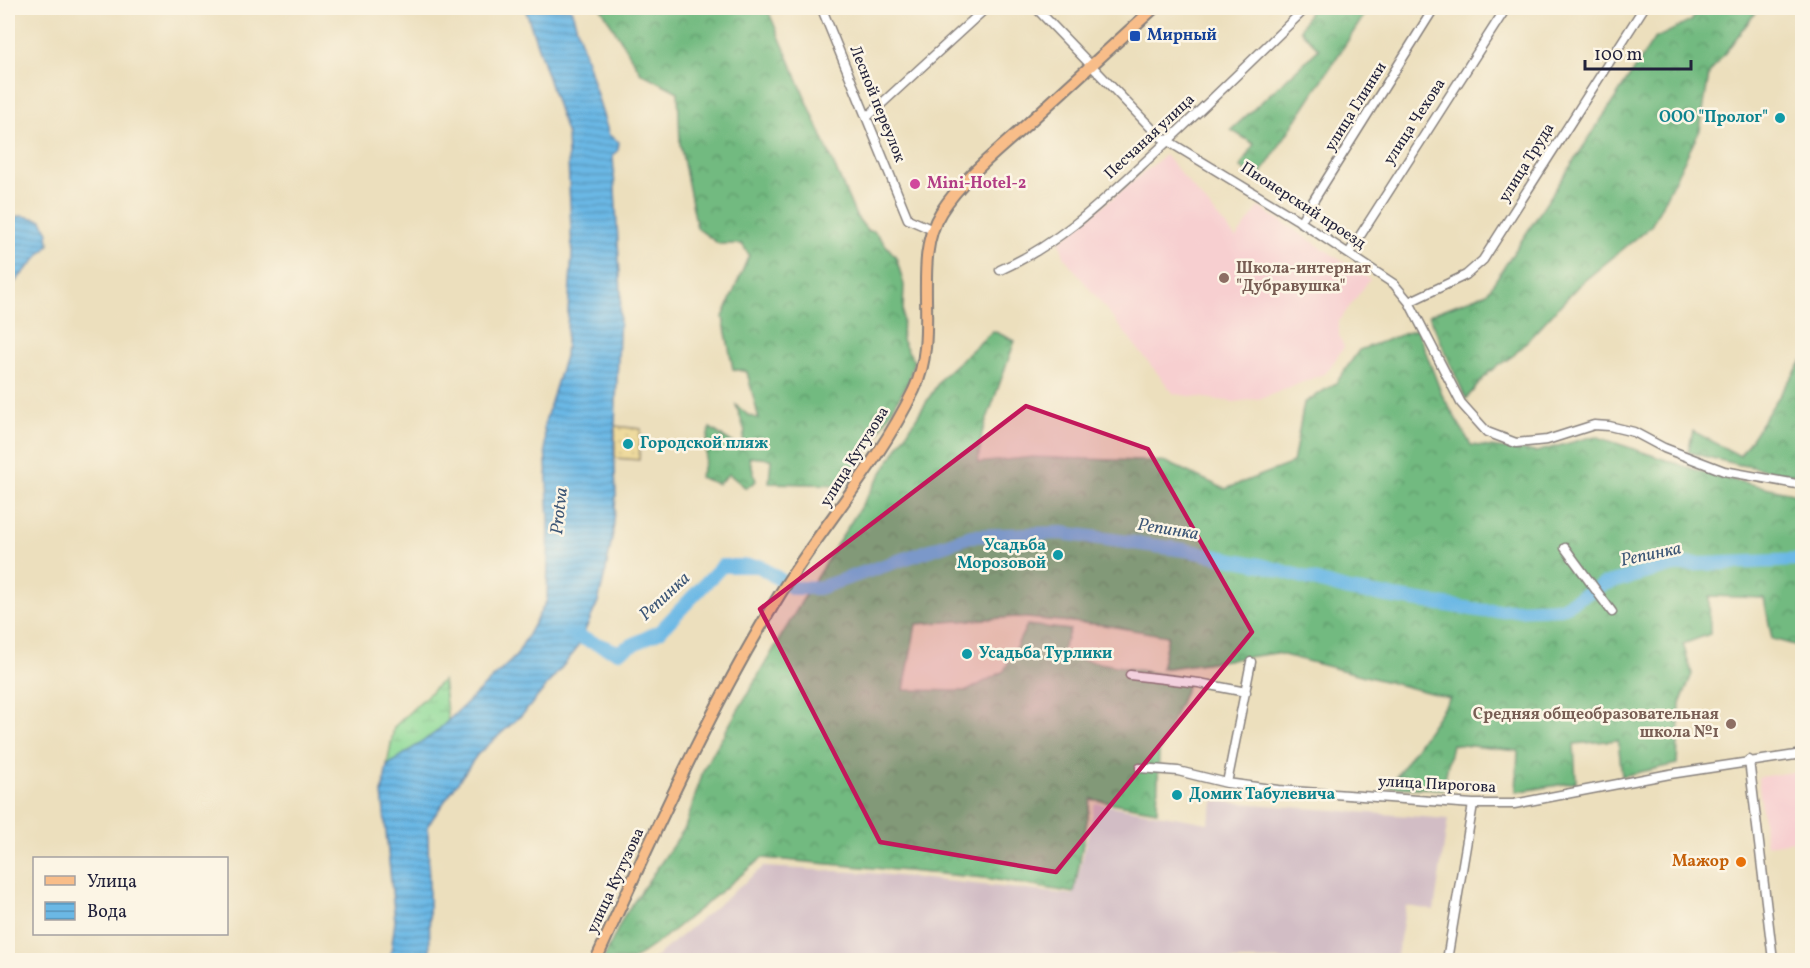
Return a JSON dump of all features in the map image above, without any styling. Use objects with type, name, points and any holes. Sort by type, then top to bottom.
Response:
[{"type":"main road","name":"улица Кутузова","points":[[596,960],[712,713],[779,595],[866,473],[915,389],[924,359],[928,318],[927,259],[933,230],[949,200],[976,170],[1154,8]]},
{"type":"street","name":"Лесной переулок","points":[[826,8],[824,14],[908,219],[933,230]]},
{"type":"street","points":[[867,117],[986,8]]},
{"type":"street","name":"Пионерский проезд","points":[[1036,8],[1147,124],[1169,141],[1349,253],[1394,284],[1409,302],[1461,403],[1487,432],[1516,443],[1547,440],[1594,425],[1609,426],[1634,432],[1664,448],[1724,471],[1803,485]]},
{"type":"street","name":"Песчаная улица","points":[[999,270],[1028,258],[1083,220],[1169,141],[1306,8]]},
{"type":"street","name":"улица Глинки","points":[[1300,222],[1434,8]]},
{"type":"street","name":"улица Чехова","points":[[1349,253],[1506,8]]},
{"type":"street","name":"улица Труда","points":[[1409,302],[1466,275],[1483,260],[1643,9]]},
{"type":"street","points":[[1566,548],[1612,612]]},
{"type":"street","points":[[1227,783],[1251,662]]},
{"type":"street","points":[[1130,675],[1199,683],[1246,692]]},
{"type":"street","name":"улица Пирогова","points":[[1140,768],[1178,771],[1227,783],[1278,790],[1473,804],[1514,804],[1749,760],[1803,754]]},
{"type":"street","points":[[1749,760],[1773,960]]},
{"type":"street","points":[[1448,960],[1473,804]]},
{"type":"highlighted area","points":[[1026,406],[1148,449],[1252,632],[1056,872],[880,842],[760,609]]},
{"type":"shaded area","name":"Школа-интернат \"Дубравушка\"","points":[[1165,155],[1236,238],[1259,207],[1370,279],[1339,321],[1339,335],[1344,347],[1326,373],[1263,398],[1234,402],[1174,394],[1064,257],[1060,241]]},
{"type":"shaded area","points":[[1802,771],[1802,840],[1766,845],[1758,777]]},
{"type":"shaded area","points":[[1214,801],[1448,819],[1434,910],[1406,906],[1396,960],[652,960],[763,867],[870,873],[1074,895],[1095,803],[1208,823]]},
{"type":"green space","points":[[601,8],[767,8],[856,216],[868,231],[874,231],[896,257],[904,285],[902,340],[914,361],[908,383],[847,485],[769,483],[771,459],[749,457],[756,481],[746,488],[729,474],[718,484],[699,477],[704,464],[710,428],[741,448],[745,431],[736,405],[748,415],[759,419],[747,372],[733,369],[723,317],[749,255],[742,244],[719,244],[697,228],[680,144],[678,92],[641,73]]},
{"type":"green space","points":[[1311,8],[1369,8],[1257,180],[1240,167],[1254,144],[1231,130],[1319,49],[1300,30]]},
{"type":"green space","points":[[1701,8],[1759,8],[1709,74],[1700,130],[1651,226],[1579,285],[1514,355],[1489,372],[1466,399],[1429,315],[1487,293],[1654,39],[1691,21]]},
{"type":"green space","points":[[1417,329],[1442,395],[1471,445],[1536,452],[1595,436],[1714,476],[1802,495],[1802,647],[1772,639],[1764,598],[1709,596],[1710,634],[1683,644],[1692,674],[1680,704],[1677,764],[1622,776],[1618,740],[1574,744],[1576,782],[1516,792],[1518,751],[1452,744],[1443,789],[1389,787],[1450,698],[1276,653],[1161,669],[1168,636],[1104,625],[1016,617],[916,624],[904,690],[967,691],[1004,671],[1027,625],[1070,630],[1060,656],[1190,679],[1159,752],[1157,811],[1091,799],[1074,893],[985,878],[762,858],[660,941],[632,960],[603,960],[624,916],[685,828],[704,768],[809,589],[942,377],[993,331],[1015,341],[982,433],[978,463],[1033,457],[1166,462],[1225,489],[1293,463],[1304,403],[1336,383],[1359,350]]},
{"type":"green space","points":[[1802,361],[1802,476],[1735,464],[1688,452],[1693,431],[1740,456]]},
{"type":"green space","points":[[443,680],[448,721],[435,733],[387,766],[394,727]]},
{"type":"sand","name":"Городской пляж","points":[[615,426],[641,429],[639,460],[615,458]]},
{"type":"water","name":"Protva","points":[[525,8],[571,8],[609,135],[619,142],[618,150],[613,155],[621,293],[614,446],[616,496],[613,533],[598,602],[576,650],[525,712],[477,755],[428,825],[430,960],[390,960],[395,921],[382,793],[387,766],[435,733],[516,656],[547,600],[549,520],[544,425],[565,356],[572,254],[567,135]]},
{"type":"water","points":[[23,216],[42,220],[48,233],[49,245],[13,284],[8,296],[8,218]]},
{"type":"waterway","name":"Репинка","points":[[568,633],[618,652],[660,631],[722,566],[759,566],[793,588],[819,588],[971,536],[1062,533],[1185,550],[1261,565],[1349,590],[1485,611],[1561,608],[1604,584],[1674,565],[1802,560]]},
{"type":"place","name":"Мирный","points":[[1135,36]]},
{"type":"place","name":"ООО \"Пролог\"","points":[[1780,118]]},
{"type":"place","name":"Mini-Hotel-2","points":[[915,184]]},
{"type":"place","name":"Школа-интернат \"Дубравушка\"","points":[[1224,278]]},
{"type":"place","name":"Городской пляж","points":[[628,444]]},
{"type":"place","name":"Усадьба Морозовой","points":[[1058,555]]},
{"type":"place","name":"Усадьба Турлики","points":[[967,654]]},
{"type":"place","name":"Средняя общеобразовательная школа №1","points":[[1731,724]]},
{"type":"place","name":"Домик Табулевича","points":[[1177,795]]},
{"type":"place","name":"Мажор","points":[[1741,862]]}]
